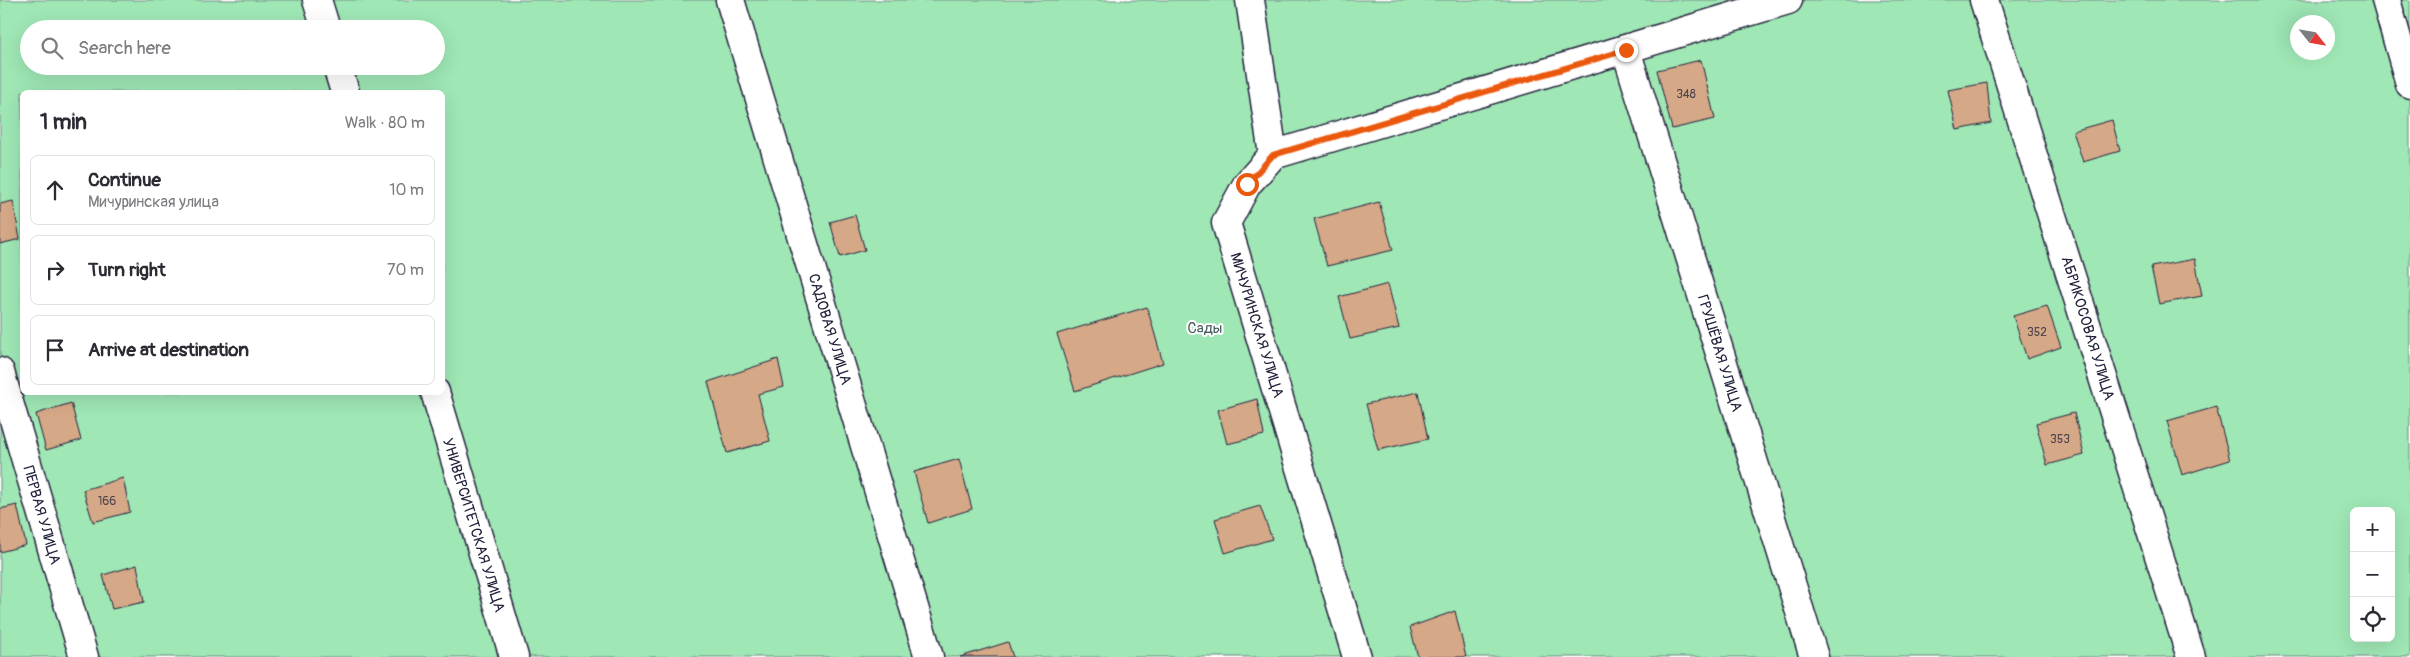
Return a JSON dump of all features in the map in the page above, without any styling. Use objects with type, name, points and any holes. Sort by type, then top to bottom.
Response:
[{"type":"street","points":[[318,0],[324,20]]},
{"type":"street","name":"САДОВАЯ УЛИЦА","points":[[730,0],[929,657]]},
{"type":"street","points":[[1250,0],[1273,155],[1788,0]]},
{"type":"street","name":"АБРИКОСОВАЯ УЛИЦА","points":[[1984,0],[2191,657]]},
{"type":"street","points":[[2386,0],[2410,84]]},
{"type":"street","name":"ГРУШЁВАЯ УЛИЦА","points":[[1626,50],[1814,657]]},
{"type":"street","points":[[340,75],[344,90]]},
{"type":"street","name":"МИЧУРИНСКАЯ УЛИЦА","points":[[1273,155],[1247,184],[1226,223],[1357,657]]},
{"type":"street","name":"ПЕРВАЯ УЛИЦА","points":[[0,372],[84,657]]},
{"type":"street","name":"УНИВЕРСИТЕТСКАЯ УЛИЦА","points":[[436,395],[514,657]]},
{"type":"green space","name":"Сады","points":[[0,0],[2410,0],[2410,657],[0,657]]},
{"type":"building","points":[[1701,60],[1715,119],[1672,129],[1657,70]]},
{"type":"building","points":[[1987,83],[1991,123],[1957,130],[1948,90]]},
{"type":"building","points":[[2112,120],[2120,151],[2083,162],[2073,131]]},
{"type":"building","points":[[13,201],[20,239],[0,244],[0,204]]},
{"type":"building","points":[[1379,202],[1393,250],[1327,266],[1314,219]]},
{"type":"building","points":[[855,215],[865,250],[840,257],[830,222]]},
{"type":"building","points":[[2195,259],[2202,296],[2159,304],[2151,267]]},
{"type":"building","points":[[1388,284],[1399,328],[1350,339],[1339,297]]},
{"type":"building","points":[[2047,306],[2061,347],[2027,359],[2013,316]]},
{"type":"building","points":[[1147,307],[1163,363],[1075,391],[1057,334]]},
{"type":"building","points":[[778,359],[784,387],[758,394],[770,441],[727,453],[708,382]]},
{"type":"building","points":[[1418,392],[1428,439],[1378,450],[1366,404]]},
{"type":"building","points":[[1257,399],[1264,435],[1227,444],[1218,410]]},
{"type":"building","points":[[71,403],[81,440],[46,450],[36,414]]},
{"type":"building","points":[[2216,407],[2230,460],[2182,475],[2167,421]]},
{"type":"building","points":[[2074,413],[2084,455],[2047,465],[2036,423]]},
{"type":"building","points":[[959,459],[972,509],[928,523],[914,472]]},
{"type":"building","points":[[123,478],[130,512],[93,522],[83,490]]},
{"type":"building","points":[[17,505],[26,545],[0,552],[0,509]]},
{"type":"building","points":[[1260,506],[1272,539],[1225,553],[1215,519]]},
{"type":"building","points":[[137,565],[144,602],[112,609],[103,575]]},
{"type":"building","points":[[1455,611],[1466,657],[1418,657],[1410,627]]},
{"type":"building","points":[[1008,642],[1013,657],[960,657]]},
{"type":"route","points":[[1247,184],[1273,155],[1626,50]]}]
